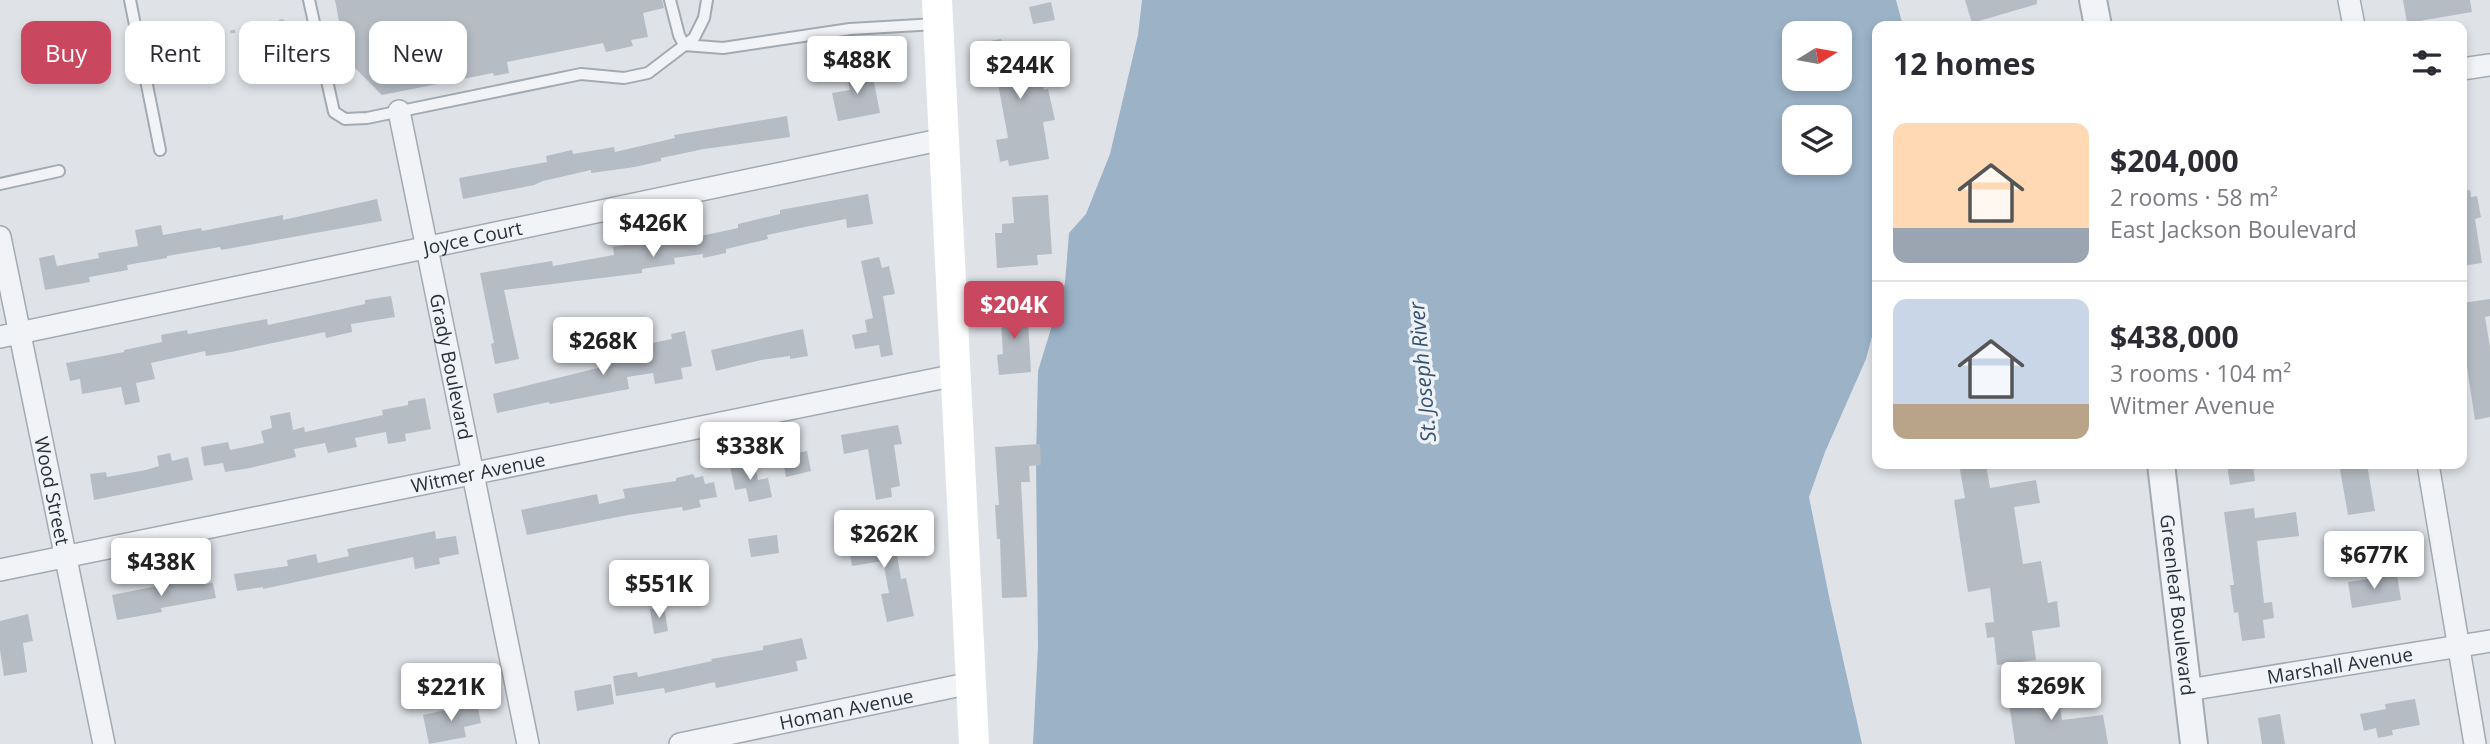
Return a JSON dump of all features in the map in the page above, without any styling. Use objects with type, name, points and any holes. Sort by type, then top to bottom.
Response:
[{"type":"main road","points":[[938,12],[974,744]]},
{"type":"street","points":[[2092,0],[2097,21]]},
{"type":"street","points":[[2349,0],[2353,21]]},
{"type":"street","points":[[2467,68],[2490,65]]},
{"type":"street","name":"Grady Boulevard","points":[[399,111],[528,744]]},
{"type":"street","name":"Joyce Court","points":[[10,335],[944,139]]},
{"type":"street","name":"Wood Street","points":[[0,237],[10,335],[65,556],[104,744]]},
{"type":"street","name":"Witmer Avenue","points":[[0,570],[956,375]]},
{"type":"street","name":"Greenleaf Boulevard","points":[[2162,469],[2194,744]]},
{"type":"street","points":[[2429,469],[2475,744]]},
{"type":"street","name":"Marshall Avenue","points":[[2188,690],[2490,641]]},
{"type":"street","name":"Homan Avenue","points":[[680,744],[971,683]]},
{"type":"lane","points":[[130,0],[134,21]]},
{"type":"lane","points":[[309,0],[313,21]]},
{"type":"lane","points":[[670,0],[684,45]]},
{"type":"lane","points":[[327,84],[334,112],[345,119],[367,118],[581,74],[624,78],[648,73],[694,38],[704,19],[708,0]]},
{"type":"lane","points":[[684,45],[723,48],[850,29],[938,12]]},
{"type":"lane","points":[[147,84],[160,150]]},
{"type":"lane","points":[[0,184],[59,171]]},
{"type":"water","name":"St. Joseph River","points":[[1142,0],[1896,0],[1902,21],[1872,21],[1872,336],[1866,359],[1825,452],[1809,497],[1862,744],[1033,744],[1038,646],[1038,371],[1065,283],[1069,233],[1086,214],[1110,154],[1138,35]]},
{"type":"building","points":[[335,0],[662,0],[664,8],[643,13],[648,37],[631,40],[633,46],[606,52],[603,43],[507,62],[509,73],[467,78],[467,21],[369,21],[369,82],[355,68],[355,21],[339,21]]},
{"type":"building","points":[[1965,0],[2037,0],[2037,4],[1971,21]]},
{"type":"building","points":[[2403,0],[2470,0],[2472,12],[2407,21]]},
{"type":"building","points":[[1051,2],[1055,20],[1033,24],[1029,7]]},
{"type":"building","points":[[1001,39],[1003,49],[1034,43],[1044,90],[1048,89],[1055,120],[1043,122],[1049,159],[1009,166],[1008,160],[1000,162],[996,140],[1008,138],[995,67],[984,70],[979,43]]},
{"type":"building","points":[[871,67],[880,113],[838,121],[832,93],[850,90],[846,71]]},
{"type":"building","points":[[371,84],[438,84],[382,95]]},
{"type":"building","points":[[787,116],[790,137],[704,149],[661,158],[661,161],[635,167],[591,173],[591,170],[463,199],[459,178],[547,162],[546,156],[572,150],[573,154],[614,147],[615,152],[675,138],[674,135]]},
{"type":"building","points":[[2467,190],[2470,190],[2471,197],[2477,196],[2481,217],[2475,219],[2482,263],[2467,265]]},
{"type":"building","points":[[868,194],[873,224],[847,228],[846,219],[767,235],[768,239],[726,249],[726,253],[703,258],[703,254],[674,258],[675,264],[642,269],[642,273],[504,290],[519,359],[495,364],[491,344],[494,343],[480,273],[552,261],[553,266],[614,255],[613,247],[681,236],[682,240],[738,228],[738,224],[780,214],[780,210]]},
{"type":"building","points":[[1048,195],[1052,254],[1037,255],[1038,265],[997,268],[995,233],[1002,233],[1002,224],[1014,223],[1012,197]]},
{"type":"building","points":[[377,199],[382,221],[221,250],[220,247],[167,256],[127,265],[128,270],[89,277],[90,282],[45,290],[39,258],[54,255],[57,266],[99,258],[98,253],[138,246],[135,230],[161,225],[163,235],[201,228],[202,231],[283,215],[283,220]]},
{"type":"building","points":[[879,257],[882,268],[889,266],[895,294],[883,296],[893,355],[881,357],[879,345],[855,349],[852,335],[867,332],[865,320],[873,318],[861,261]]},
{"type":"building","points":[[391,296],[395,317],[351,324],[352,332],[326,338],[325,332],[231,352],[206,356],[205,351],[151,363],[155,379],[136,383],[140,402],[125,405],[121,387],[82,394],[80,379],[70,381],[66,363],[162,342],[161,335],[187,330],[188,334],[267,319],[268,325]]},
{"type":"building","points":[[2490,299],[2490,316],[2485,317],[2490,347],[2490,417],[2475,420],[2467,367],[2467,302]]},
{"type":"building","points":[[1024,306],[1025,320],[1028,320],[1031,372],[999,375],[997,355],[1003,354],[1001,323],[996,324],[995,307]]},
{"type":"building","points":[[803,329],[808,356],[761,360],[716,371],[711,350]]},
{"type":"building","points":[[685,331],[692,366],[681,368],[683,379],[655,384],[653,373],[627,377],[629,389],[497,413],[493,394],[598,368],[598,365],[650,356],[647,344],[672,339],[671,334]]},
{"type":"building","points":[[425,398],[431,429],[405,434],[406,441],[388,444],[386,432],[355,438],[357,447],[328,453],[325,443],[294,449],[296,457],[250,468],[225,472],[223,463],[204,466],[201,447],[228,442],[230,450],[264,443],[261,431],[272,428],[270,416],[290,412],[293,430],[304,427],[305,432],[383,415],[382,410],[408,405],[408,401]]},
{"type":"building","points":[[898,425],[902,444],[894,445],[900,486],[891,488],[892,497],[876,500],[868,449],[844,454],[841,435]]},
{"type":"building","points":[[1040,444],[1041,465],[1029,466],[1030,482],[1021,482],[1027,597],[1002,598],[1000,539],[997,539],[995,505],[999,505],[995,447]]},
{"type":"building","points":[[807,451],[811,471],[786,477],[782,456]]},
{"type":"building","points":[[170,453],[172,461],[188,457],[193,480],[94,500],[90,474],[106,472],[107,477],[146,470],[159,466],[157,456]]},
{"type":"building","points":[[754,461],[758,480],[768,478],[772,497],[749,502],[746,488],[735,490],[730,466]]},
{"type":"building","points":[[1960,469],[1987,469],[1990,488],[2036,480],[2040,503],[2014,507],[2023,564],[2041,561],[2048,603],[2057,601],[2060,627],[2032,631],[2036,660],[1997,665],[1994,637],[1987,638],[1985,623],[1994,622],[1990,588],[1968,592],[1954,500],[1965,498]]},
{"type":"building","points":[[2228,469],[2254,469],[2255,481],[2230,485]]},
{"type":"building","points":[[2340,469],[2368,469],[2375,511],[2348,515]]},
{"type":"building","points":[[693,474],[695,478],[703,476],[705,484],[714,482],[717,497],[699,500],[701,507],[628,515],[527,535],[521,510],[597,494],[599,504],[625,498],[623,489],[676,481],[676,478]]},
{"type":"building","points":[[2254,508],[2255,518],[2296,512],[2299,536],[2257,541],[2264,603],[2272,602],[2274,618],[2263,620],[2265,638],[2242,641],[2238,612],[2234,613],[2230,585],[2234,585],[2224,512]]},
{"type":"building","points":[[893,530],[901,579],[906,578],[914,616],[887,622],[881,594],[889,593],[883,561],[852,566],[847,536]]},
{"type":"building","points":[[435,531],[436,539],[456,536],[459,554],[439,558],[440,564],[415,569],[413,557],[263,589],[237,591],[234,574],[288,566],[287,560],[316,554],[318,563],[349,556],[347,549]]},
{"type":"building","points":[[777,535],[779,553],[751,557],[748,539]]},
{"type":"building","points":[[2397,575],[2401,600],[2352,608],[2348,582]]},
{"type":"building","points":[[203,577],[204,584],[213,583],[216,598],[161,608],[162,612],[117,620],[112,595]]},
{"type":"building","points":[[664,607],[668,631],[654,634],[650,609]]},
{"type":"building","points":[[28,614],[33,641],[23,643],[27,672],[4,676],[0,650],[0,621]]},
{"type":"building","points":[[802,638],[807,659],[796,661],[798,671],[716,688],[715,682],[665,693],[664,688],[616,696],[613,676],[637,672],[638,677],[712,661],[711,659],[763,650],[763,646]]},
{"type":"building","points":[[611,684],[614,704],[577,711],[574,691]]},
{"type":"building","points":[[2057,688],[2062,720],[2103,715],[2108,744],[2015,744],[2008,695]]},
{"type":"building","points":[[2415,699],[2420,725],[2392,730],[2393,735],[2378,738],[2376,728],[2364,731],[2360,714],[2386,709],[2385,704]]},
{"type":"building","points":[[477,703],[481,723],[464,727],[466,737],[429,744],[423,715]]},
{"type":"building","points":[[2280,714],[2285,744],[2262,744],[2258,718]]}]
